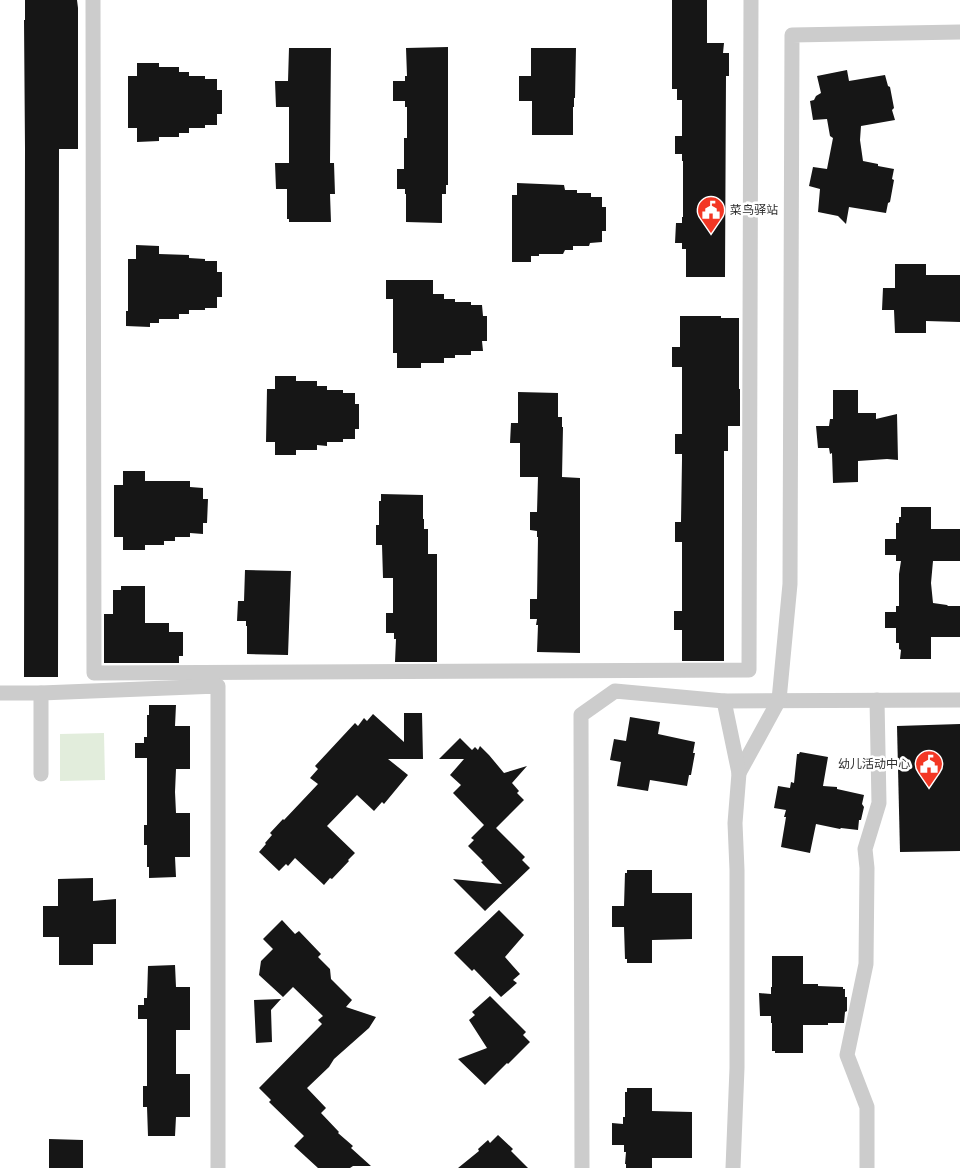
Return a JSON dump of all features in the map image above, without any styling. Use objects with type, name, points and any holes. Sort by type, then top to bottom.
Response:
[{"type":"street","points":[[93,0],[94,673],[749,670],[752,0]]},
{"type":"street","points":[[739,773],[779,700],[790,584],[792,34],[960,32]]},
{"type":"street","points":[[0,693],[218,686],[218,1168]]},
{"type":"street","points":[[582,1168],[581,716],[615,691],[724,701],[960,700]]},
{"type":"street","points":[[41,693],[41,774]]},
{"type":"street","points":[[867,1168],[867,1107],[847,1054],[866,964],[868,868],[865,849],[879,804],[877,700]]},
{"type":"street","points":[[724,701],[739,773],[735,823],[737,870],[737,1068],[733,1168]]},
{"type":"green space","points":[[104,733],[105,780],[60,781],[60,734]]},
{"type":"building","points":[[25,0],[77,0],[78,8],[78,149],[59,149],[58,677],[24,677]]},
{"type":"building","points":[[672,0],[707,0],[707,43],[724,43],[723,53],[729,53],[729,76],[726,76],[725,277],[686,277],[686,249],[682,249],[682,243],[675,243],[676,223],[682,223],[683,217],[683,161],[682,154],[675,154],[675,136],[682,136],[682,100],[677,100],[677,89],[672,89]]},
{"type":"building","points":[[448,47],[448,185],[446,185],[446,194],[442,194],[442,223],[406,222],[406,194],[405,189],[397,189],[397,169],[404,169],[407,107],[405,107],[405,101],[393,101],[393,81],[405,81],[405,76],[407,76],[406,48]]},
{"type":"building","points":[[289,48],[331,48],[330,163],[334,163],[335,194],[330,194],[331,222],[289,222],[289,219],[287,219],[287,189],[276,189],[275,163],[289,163],[289,107],[276,107],[275,81],[288,81]]},
{"type":"building","points":[[531,48],[576,48],[573,135],[532,135],[532,101],[519,101],[519,76],[531,76]]},
{"type":"building","points":[[137,63],[159,63],[159,67],[179,67],[179,72],[189,72],[189,76],[205,76],[205,79],[217,79],[217,90],[222,90],[222,114],[217,114],[217,125],[205,125],[205,128],[189,128],[189,133],[179,133],[179,137],[159,137],[159,141],[137,142],[137,128],[128,128],[128,76],[137,76]]},
{"type":"building","points":[[847,70],[849,81],[885,75],[890,87],[895,120],[861,126],[860,140],[863,161],[894,169],[890,202],[888,203],[886,213],[849,207],[846,224],[838,216],[818,212],[820,189],[809,186],[813,167],[827,169],[833,138],[830,136],[827,119],[813,120],[810,101],[814,100],[821,93],[817,76]]},
{"type":"building","points":[[517,183],[564,185],[565,190],[577,190],[577,193],[591,193],[591,197],[602,197],[602,207],[606,207],[606,231],[602,231],[602,242],[590,243],[589,246],[573,246],[573,250],[565,250],[563,254],[531,256],[531,262],[512,262],[512,195],[517,195]]},
{"type":"building","points":[[136,245],[159,246],[159,254],[189,255],[189,258],[217,261],[217,272],[222,272],[222,297],[217,297],[217,308],[189,310],[189,314],[179,314],[179,319],[159,319],[159,323],[150,323],[150,327],[126,326],[126,311],[128,311],[128,259],[136,259]]},
{"type":"building","points":[[895,264],[926,264],[926,275],[960,275],[960,322],[926,321],[926,333],[895,333],[894,310],[882,310],[883,288],[895,288]]},
{"type":"building","points":[[386,280],[433,280],[433,294],[444,294],[444,299],[455,299],[455,302],[471,302],[471,305],[482,305],[483,316],[487,316],[487,341],[482,341],[483,351],[471,351],[471,355],[455,355],[455,358],[444,358],[444,363],[421,363],[421,368],[397,368],[397,353],[393,353],[393,299],[386,299]]},
{"type":"building","points":[[680,316],[739,318],[740,426],[728,426],[728,451],[724,451],[724,661],[682,661],[682,630],[674,630],[674,611],[682,611],[682,542],[675,542],[675,522],[681,522],[682,454],[675,454],[675,434],[682,434],[682,367],[672,367],[672,347],[680,347]]},
{"type":"building","points":[[275,376],[296,376],[296,381],[317,381],[317,386],[327,386],[327,390],[343,390],[343,393],[355,393],[355,404],[359,404],[359,429],[355,429],[355,439],[343,439],[343,442],[327,442],[327,446],[317,445],[317,450],[296,450],[296,455],[275,455],[275,442],[266,442],[267,389],[275,389]]},
{"type":"building","points":[[833,390],[858,390],[858,413],[876,413],[876,419],[897,414],[898,460],[858,461],[858,482],[833,483],[832,453],[830,454],[829,448],[818,448],[816,426],[829,426],[830,419],[833,419]]},
{"type":"building","points":[[518,392],[558,393],[558,417],[562,417],[563,427],[562,477],[580,478],[580,653],[537,652],[538,625],[536,625],[537,619],[530,619],[530,599],[537,599],[538,537],[537,531],[530,530],[530,512],[537,512],[538,477],[520,477],[520,443],[510,443],[511,423],[518,423]]},
{"type":"building","points":[[123,471],[145,471],[145,481],[190,481],[190,487],[203,488],[203,499],[208,499],[207,523],[203,523],[203,534],[190,533],[190,537],[175,537],[175,541],[164,541],[164,545],[145,545],[145,550],[123,550],[123,537],[114,537],[114,485],[123,485]]},
{"type":"building","points":[[381,494],[423,495],[424,529],[428,529],[428,554],[437,554],[437,662],[395,662],[396,639],[394,639],[394,633],[386,633],[386,613],[393,613],[393,578],[383,578],[382,545],[376,545],[376,525],[379,525],[379,501],[381,501]]},
{"type":"building","points":[[901,507],[931,507],[931,529],[960,529],[960,561],[933,561],[931,583],[933,603],[960,606],[960,637],[931,637],[931,659],[900,659],[901,650],[899,649],[899,643],[896,643],[896,628],[885,628],[885,612],[896,612],[896,606],[899,606],[901,561],[896,561],[896,555],[885,555],[885,539],[896,539],[896,523],[899,523],[899,517],[901,517]]},
{"type":"building","points":[[245,570],[291,571],[288,655],[247,654],[246,621],[237,621],[238,601],[244,601]]},
{"type":"building","points":[[121,586],[145,586],[145,623],[169,623],[169,632],[183,632],[183,656],[179,656],[179,663],[104,663],[104,614],[113,614],[113,590],[121,590]]},
{"type":"building","points":[[149,705],[176,705],[175,726],[190,726],[190,769],[176,769],[175,792],[176,813],[190,813],[190,857],[175,857],[176,877],[149,878],[149,867],[147,867],[147,845],[144,845],[144,825],[147,825],[147,758],[135,758],[135,743],[144,743],[144,737],[147,737]]},
{"type":"building","points":[[404,713],[422,713],[423,759],[388,759],[408,775],[384,804],[382,802],[374,811],[357,795],[327,826],[355,853],[349,861],[324,885],[295,858],[288,866],[286,864],[279,871],[259,852],[272,835],[270,833],[318,784],[310,778],[318,769],[315,766],[355,723],[358,726],[364,718],[367,721],[373,714],[404,742]]},
{"type":"building","points":[[630,717],[660,722],[658,734],[695,742],[691,775],[689,775],[687,786],[650,780],[648,791],[617,786],[621,762],[610,760],[614,739],[626,741]]},
{"type":"building","name":"幼儿活动中心","points":[[960,724],[960,851],[900,852],[897,726]]},
{"type":"building","points":[[460,738],[472,750],[475,747],[478,750],[480,746],[504,773],[527,766],[512,783],[519,791],[517,793],[524,800],[496,828],[525,857],[522,860],[530,868],[485,911],[453,879],[502,884],[468,846],[474,840],[471,838],[484,825],[453,793],[461,785],[450,775],[464,759],[439,759]]},
{"type":"building","points":[[800,752],[828,757],[823,786],[837,787],[837,789],[864,795],[862,804],[864,807],[861,820],[859,820],[858,830],[840,829],[816,824],[810,853],[781,847],[786,810],[774,808],[778,786],[790,788],[791,782],[794,783],[797,754]]},
{"type":"building","points":[[627,870],[652,870],[652,893],[692,893],[692,939],[652,940],[652,963],[627,963],[627,959],[625,959],[624,927],[612,927],[612,906],[624,906],[625,873],[627,873]]},
{"type":"building","points":[[93,878],[93,901],[116,899],[116,944],[93,944],[93,965],[59,965],[59,937],[43,937],[43,906],[58,906],[58,879]]},
{"type":"building","points":[[499,910],[524,935],[505,957],[520,974],[513,980],[517,983],[501,997],[474,969],[472,971],[454,953]]},
{"type":"building","points":[[282,920],[295,934],[299,931],[321,954],[318,957],[330,969],[331,979],[352,1000],[346,1007],[376,1017],[369,1028],[334,1059],[329,1067],[307,1088],[326,1108],[321,1113],[338,1133],[353,1146],[351,1148],[371,1166],[318,1168],[294,1146],[304,1136],[269,1102],[271,1100],[259,1088],[322,1024],[318,1020],[323,1016],[293,987],[283,997],[259,975],[261,961],[273,949],[263,939]]},
{"type":"building","points":[[772,956],[803,956],[803,984],[818,984],[818,986],[843,987],[845,989],[847,1011],[845,1012],[844,1023],[803,1025],[803,1053],[775,1053],[775,1051],[772,1051],[771,1016],[760,1016],[759,993],[771,994]]},
{"type":"building","points":[[175,965],[176,987],[190,987],[190,1030],[176,1030],[176,1074],[190,1074],[190,1117],[176,1117],[175,1136],[148,1136],[147,1107],[143,1107],[143,1086],[147,1086],[147,1019],[138,1019],[138,1005],[144,1005],[144,998],[147,998],[148,966]]},
{"type":"building","points":[[490,996],[526,1032],[523,1035],[530,1042],[485,1085],[458,1059],[487,1048],[469,1020],[475,1015],[472,1012]]},
{"type":"building","points":[[281,999],[271,1010],[272,1042],[256,1043],[254,1000]]},
{"type":"building","points":[[627,1088],[652,1088],[652,1111],[692,1112],[692,1158],[652,1158],[652,1168],[626,1168],[624,1145],[612,1145],[612,1123],[623,1124],[623,1117],[625,1117],[625,1092],[627,1092]]},
{"type":"building","points":[[498,1135],[513,1149],[511,1151],[528,1168],[458,1168],[479,1151],[478,1149],[488,1140],[490,1143]]},
{"type":"building","points":[[49,1139],[83,1140],[83,1168],[49,1168]]},
{"type":"place","name":"菜鸟驿站","points":[[711,234]]},
{"type":"place","name":"幼儿活动中心","points":[[929,788]]}]
